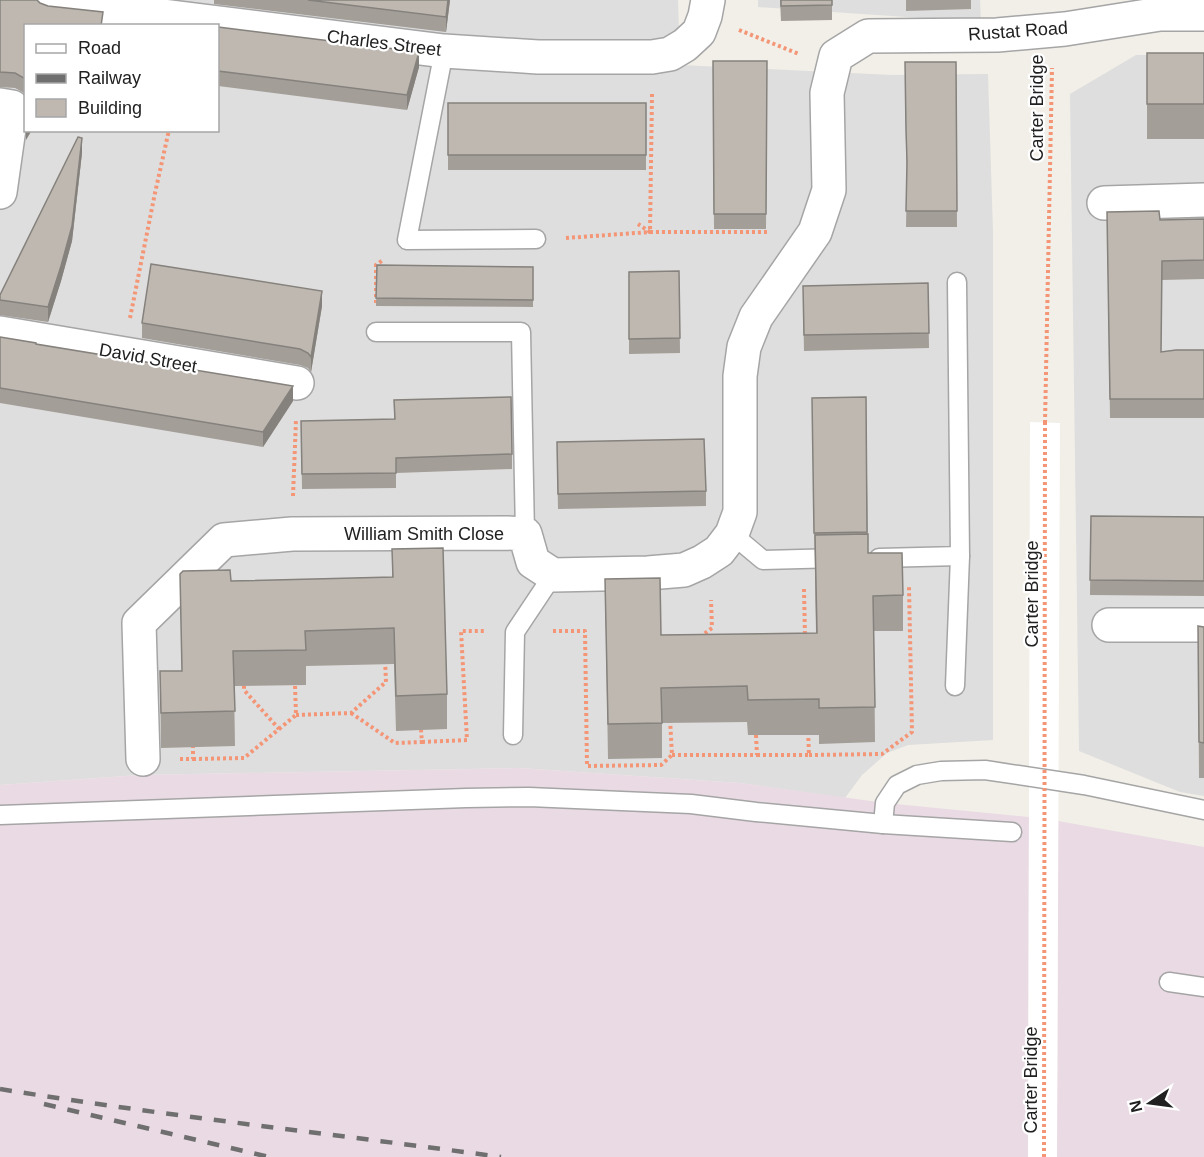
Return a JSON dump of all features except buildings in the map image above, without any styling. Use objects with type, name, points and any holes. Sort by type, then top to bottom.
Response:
[{"type":"street","name":"Charles Street","points":[[47,0],[444,51],[538,57],[652,57],[670,54],[685,45],[699,32],[706,8]]},
{"type":"street","name":"Rustat Road","points":[[836,56],[868,36],[997,35],[1048,31],[1160,14],[1204,14]]},
{"type":"street","points":[[553,575],[684,570],[719,551],[732,534],[740,512],[740,376],[744,347],[756,317],[815,232],[829,190],[827,93],[836,56]]},
{"type":"street","points":[[0,192],[6,106]]},
{"type":"street","points":[[1104,204],[1204,200]]},
{"type":"street","name":"David Street","points":[[0,333],[297,383]]},
{"type":"street","name":"William Smith Close","points":[[143,759],[139,623],[224,540],[292,534],[525,534],[533,562],[553,575]]},
{"type":"street","points":[[1109,625],[1204,625]]},
{"type":"lane","points":[[444,51],[407,240],[536,239]]},
{"type":"lane","points":[[955,686],[960,556],[957,282]]},
{"type":"lane","points":[[376,332],[521,332],[525,534]]},
{"type":"lane","points":[[732,534],[763,560],[960,556]]},
{"type":"lane","points":[[513,735],[515,632],[553,575]]},
{"type":"lane","points":[[883,824],[885,803],[897,785],[917,776],[940,771],[985,770],[1084,785],[1204,810]]},
{"type":"lane","points":[[0,815],[529,797],[691,804],[883,824],[1012,832]]},
{"type":"lane","points":[[1169,982],[1204,987]]},
{"type":"path","points":[[706,8],[797,54],[836,56]]},
{"type":"path","name":"Carter Bridge","points":[[1044,1157],[1046,423],[1053,80],[1048,31]]},
{"type":"path","points":[[650,232],[652,57]]},
{"type":"path","points":[[122,353],[169,132]]},
{"type":"path","points":[[638,224],[650,232]]},
{"type":"path","points":[[536,239],[650,232],[815,232]]},
{"type":"path","points":[[376,332],[376,265],[407,240]]},
{"type":"path","points":[[292,534],[297,383]]},
{"type":"path","points":[[193,759],[244,758],[296,715],[351,713],[396,743],[467,740],[461,631],[585,631],[587,766],[661,765],[672,755],[882,754],[912,732],[909,557]]},
{"type":"path","points":[[803,559],[806,648]]},
{"type":"path","points":[[695,641],[712,628],[711,588],[702,562]]},
{"type":"path","points":[[351,713],[386,682],[385,652]]},
{"type":"path","points":[[243,679],[244,690],[279,729]]},
{"type":"path","points":[[295,685],[296,715]]},
{"type":"path","points":[[670,718],[672,755]]},
{"type":"path","points":[[808,722],[809,755]]},
{"type":"path","points":[[421,730],[422,742]]},
{"type":"path","points":[[756,735],[758,756]]},
{"type":"shaded area","points":[[0,0],[678,0],[680,65],[892,75],[988,74],[993,232],[993,740],[908,745],[887,753],[862,775],[845,798],[740,783],[519,768],[140,775],[0,785]]},
{"type":"shaded area","points":[[758,0],[980,0],[981,22],[758,7]]},
{"type":"shaded area","points":[[1136,55],[1204,55],[1204,796],[1180,792],[1079,751],[1070,94]]},
{"type":"shaded area","points":[[519,768],[740,783],[885,803],[1029,817],[1028,1157],[0,1157],[0,785],[140,775]]},
{"type":"shaded area","points":[[1058,821],[1204,847],[1204,1157],[1057,1157]]},
{"type":"pier","points":[[1030,422],[1060,423],[1057,1157],[1028,1157]]},
{"type":"railway","points":[[0,1089],[501,1157]]},
{"type":"railway","points":[[44,1104],[269,1157]]}]
